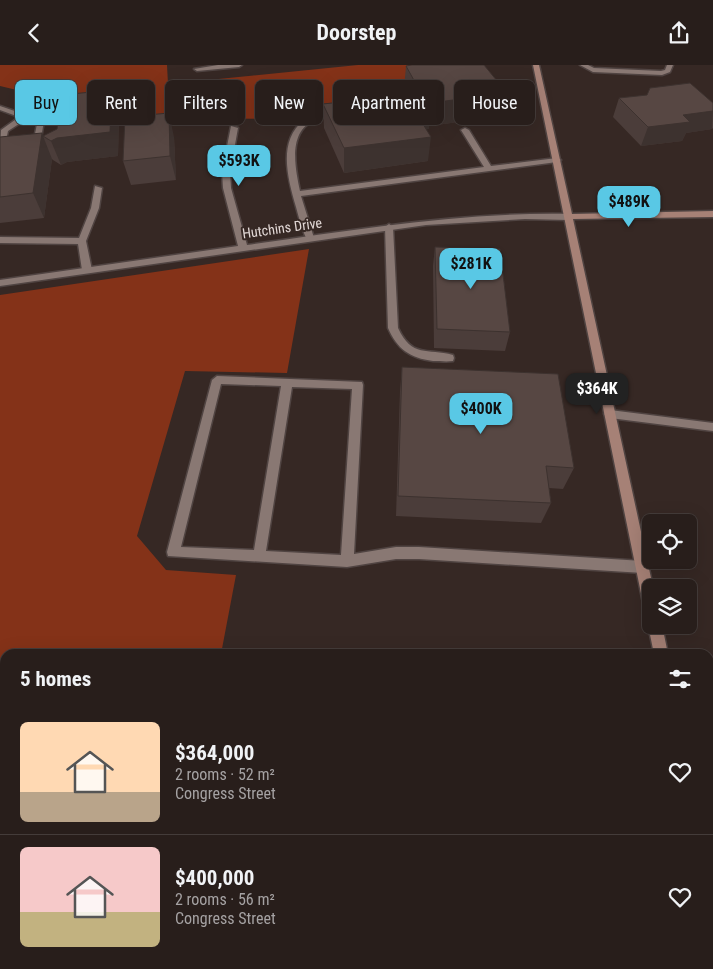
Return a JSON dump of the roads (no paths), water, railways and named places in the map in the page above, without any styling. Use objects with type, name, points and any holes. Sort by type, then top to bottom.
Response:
[{"type":"main road","points":[[536,65],[642,567]]},
{"type":"main road","points":[[569,217],[713,215]]},
{"type":"main road","points":[[657,634],[660,649]]},
{"type":"street","points":[[198,69],[239,65]]},
{"type":"street","points":[[583,65],[593,70],[632,73],[662,73],[668,71],[670,65]]},
{"type":"street","points":[[630,65],[632,73]]},
{"type":"street","points":[[0,108],[15,114]]},
{"type":"street","points":[[310,238],[292,176],[291,157],[296,133],[305,122],[316,116],[333,114]]},
{"type":"street","points":[[0,151],[5,130],[15,123]]},
{"type":"street","points":[[36,148],[41,125]]},
{"type":"street","points":[[234,127],[226,172],[227,188],[243,247]]},
{"type":"street","points":[[465,130],[489,169]]},
{"type":"street","points":[[298,194],[557,160]]},
{"type":"street","points":[[88,270],[82,249],[82,241],[95,208],[98,188]]},
{"type":"street","name":"Hutchins Drive","points":[[0,283],[389,227],[468,218],[569,217]]},
{"type":"street","points":[[389,227],[394,328],[398,340],[411,351],[425,357],[449,358]]},
{"type":"street","points":[[0,240],[82,241]]},
{"type":"street","points":[[347,561],[358,385],[217,380],[173,552],[347,561],[396,553],[419,553],[642,567]]},
{"type":"street","points":[[259,557],[287,383]]},
{"type":"street","points":[[610,414],[713,427]]}]
